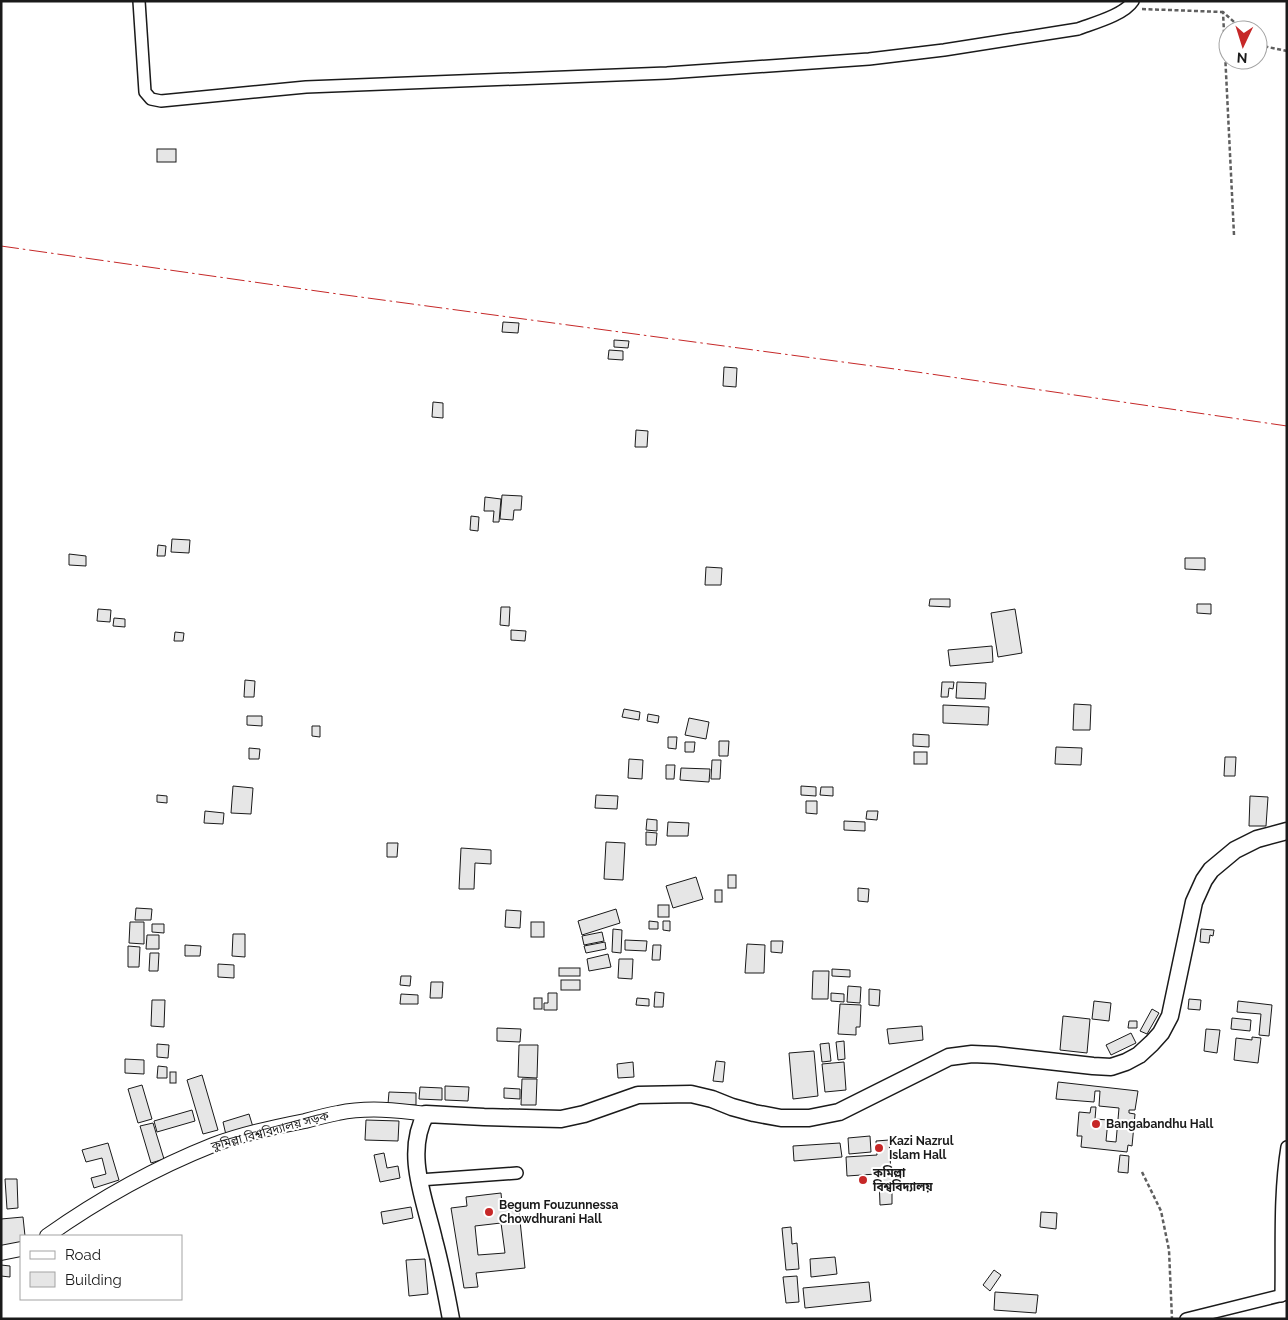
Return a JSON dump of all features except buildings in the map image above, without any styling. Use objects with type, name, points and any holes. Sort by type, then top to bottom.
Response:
[{"type":"main road","points":[[452,1319],[441,1266],[419,1180],[417,1140],[420,1124],[426,1114],[484,1118],[561,1119],[584,1114],[638,1095],[691,1094],[712,1098],[732,1107],[754,1113],[781,1118],[809,1118],[839,1112],[949,1057],[972,1054],[995,1055],[1111,1067],[1139,1055],[1161,1033],[1170,1016],[1194,902],[1211,870],[1235,850],[1257,838],[1287,831]]},
{"type":"street","points":[[139,1],[145,92],[151,99],[161,101],[306,87],[667,74],[869,59],[944,50],[1078,29],[1096,23],[1131,5]]},
{"type":"street","name":"কুমিল্লা বিশ্ববিদ্যালয় সড়ক","points":[[48,1235],[83,1211],[129,1185],[214,1145],[282,1125],[339,1112],[403,1110],[426,1114]]},
{"type":"street","points":[[1186,1319],[1284,1295],[1283,1200],[1284,1165],[1287,1147]]},
{"type":"street","points":[[419,1180],[517,1173]]},
{"type":"street","points":[[1,1253],[20,1249]]},
{"type":"path","points":[[1131,5],[1223,12],[1232,20]]},
{"type":"path","points":[[1223,12],[1234,235]]},
{"type":"path","points":[[1268,47],[1287,51]]},
{"type":"path","points":[[1142,1172],[1160,1211],[1169,1250],[1172,1319]]},
{"type":"power","points":[[1,246],[338,294],[917,372],[1287,426]]},
{"type":"place","name":"Bangabandhu Hall","points":[[1096,1124]]},
{"type":"place","name":"Kazi Nazrul Islam Hall","points":[[879,1148]]},
{"type":"place","name":"কুমিল্লা বিশ্ববিদ্যালয়","points":[[863,1180]]},
{"type":"place","name":"Begum Fouzunnessa Chowdhurani Hall","points":[[489,1212]]}]
